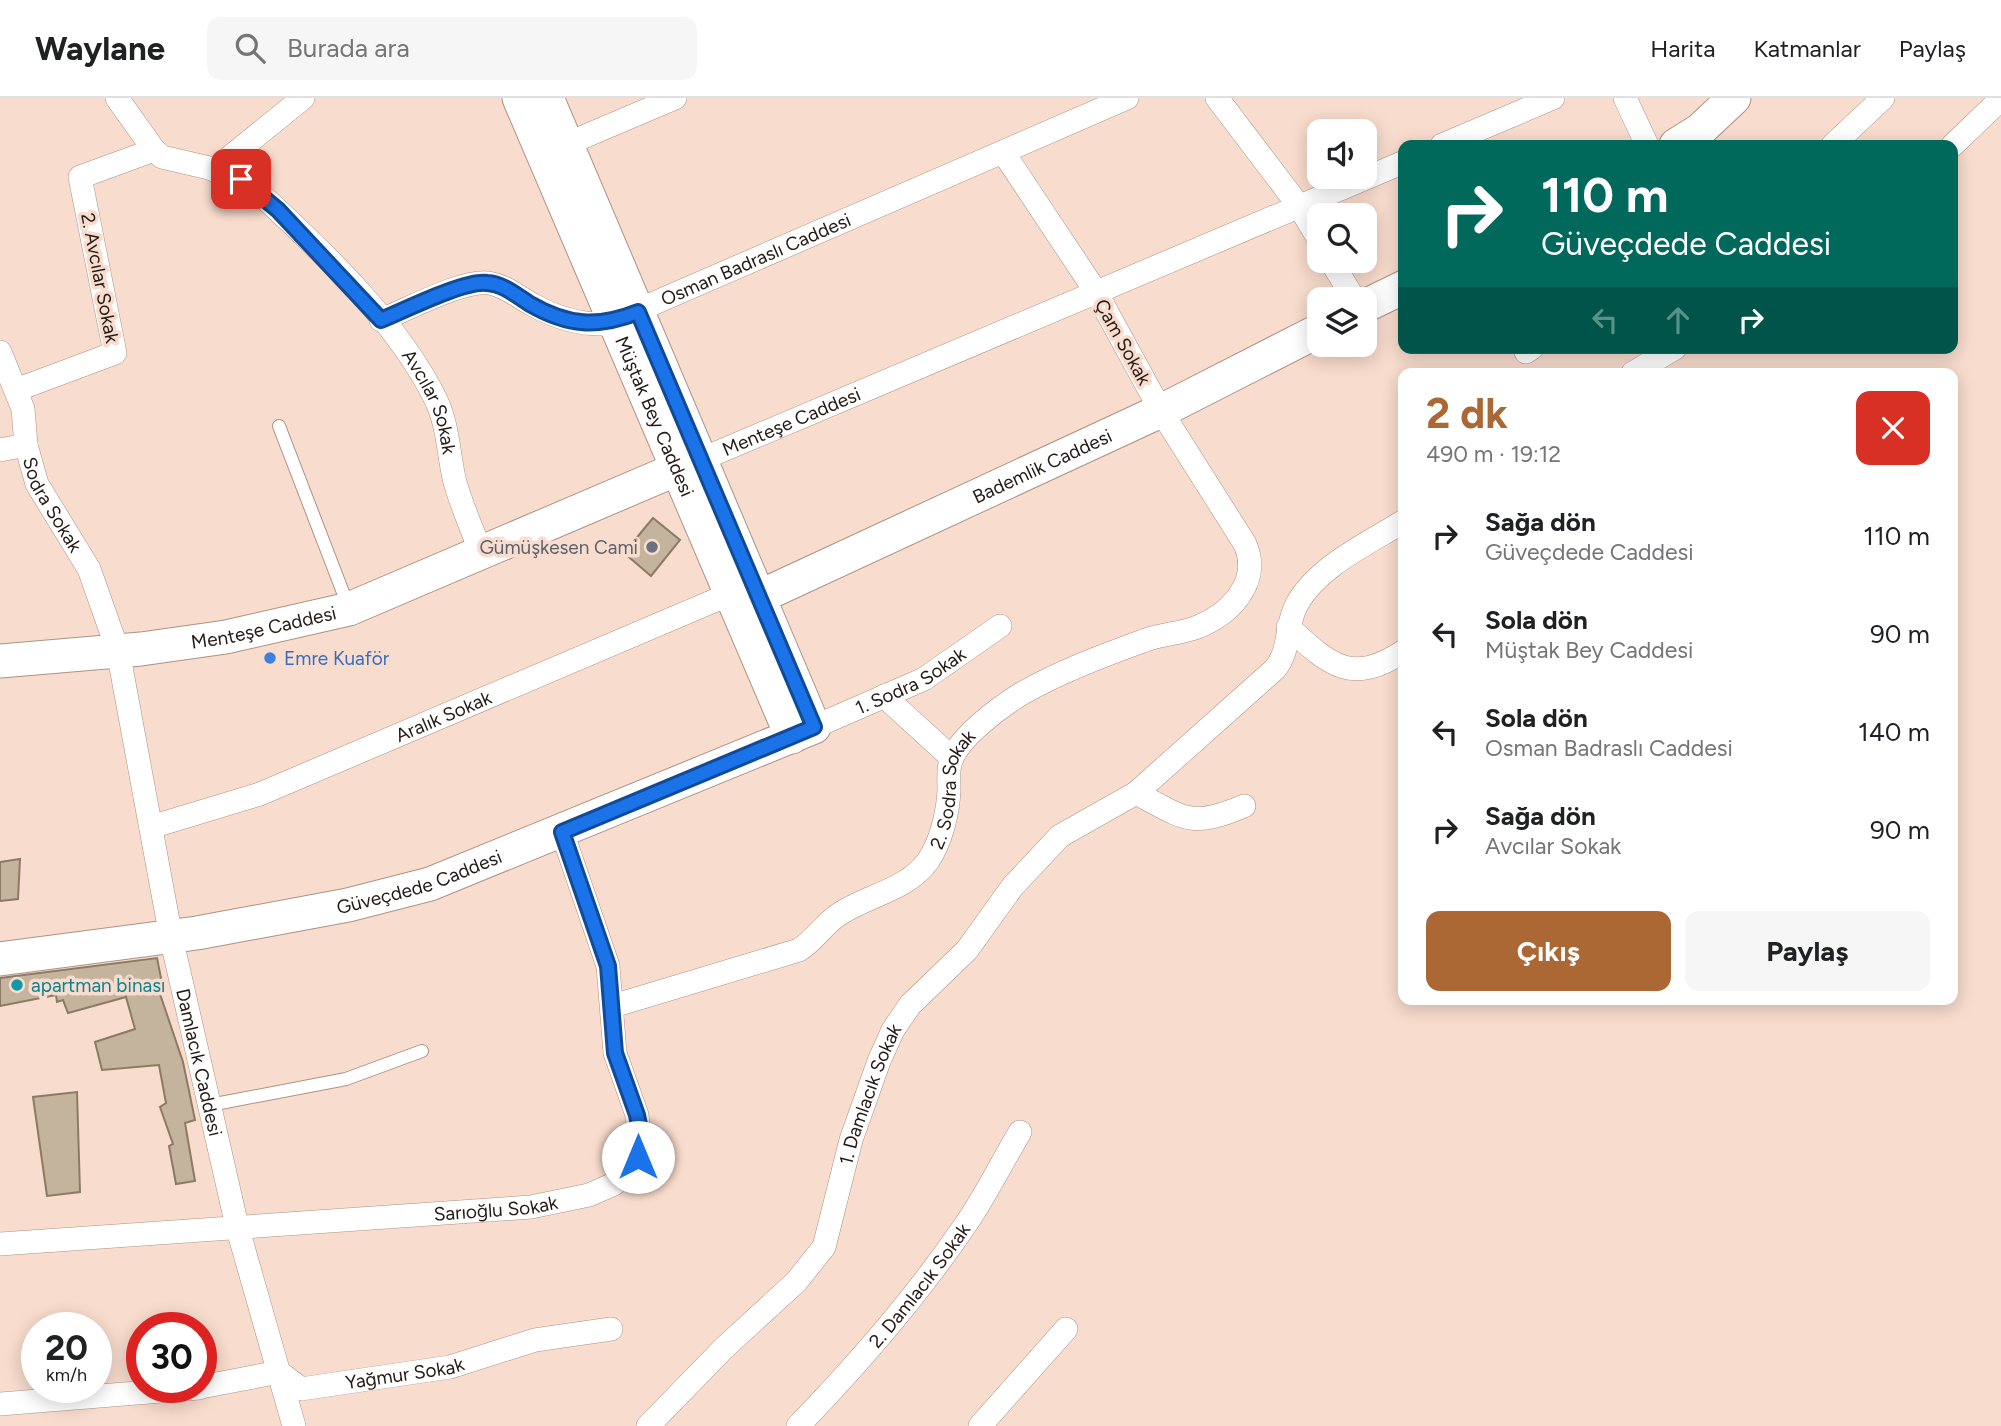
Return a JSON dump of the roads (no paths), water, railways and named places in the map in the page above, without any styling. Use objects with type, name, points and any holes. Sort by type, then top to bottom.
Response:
[{"type":"street","points":[[117,98],[153,150]]},
{"type":"street","points":[[214,170],[303,98]]},
{"type":"street","name":"Müştak Bey Caddesi","points":[[519,98],[555,149],[803,732]]},
{"type":"street","name":"Müştak Bey Caddesi","points":[[547,98],[555,149]]},
{"type":"street","points":[[555,149],[675,98]]},
{"type":"street","name":"Osman Badraslı Caddesi","points":[[381,320],[465,286],[488,283],[502,286],[549,313],[577,322],[594,324],[626,316],[1127,98]]},
{"type":"street","points":[[1217,98],[1307,219]]},
{"type":"street","points":[[1454,140],[1553,98]]},
{"type":"street","points":[[1625,98],[1645,140]]},
{"type":"street","points":[[1684,140],[1700,130],[1734,98]]},
{"type":"street","points":[[1838,140],[1883,98]]},
{"type":"street","points":[[1958,140],[2001,99]]},
{"type":"street","name":"Avcılar Sokak","points":[[153,150],[176,162],[241,179],[257,191],[381,320],[412,360],[437,401],[446,429],[454,480],[481,553]]},
{"type":"street","name":"2. Avcılar Sokak","points":[[16,390],[115,353],[80,177],[153,150]]},
{"type":"street","name":"Çam Sokak","points":[[1003,152],[1096,292],[1161,411],[1240,535]]},
{"type":"street","name":"Menteşe Caddesi","points":[[0,661],[118,651],[226,637],[349,609],[1398,165]]},
{"type":"street","points":[[1377,300],[1398,290]]},
{"type":"street","name":"Bademlik Caddesi","points":[[745,595],[1161,411],[1307,337]]},
{"type":"street","name":"Sodra Sokak","points":[[0,352],[23,409],[26,445],[43,495],[97,587],[118,651]]},
{"type":"street","points":[[1641,368],[1665,354]]},
{"type":"street","points":[[0,450],[26,445]]},
{"type":"street","name":"1. Damlacık Sokak","points":[[648,1426],[724,1348],[796,1282],[824,1247],[851,1140],[874,1074],[893,1030],[911,1005],[967,950],[1013,886],[1060,836],[1136,793],[1275,669],[1284,656],[1289,627],[1298,602],[1313,584],[1334,565],[1398,525]]},
{"type":"street","name":"2. Sodra Sokak","points":[[613,1006],[799,950],[809,944],[829,921],[848,908],[903,884],[917,874],[937,846],[947,805],[952,758],[983,722],[1042,683],[1149,638],[1192,629],[1219,616],[1243,591],[1250,571],[1249,553],[1240,535]]},
{"type":"street","name":"Aralık Sokak","points":[[151,827],[260,794],[745,595]]},
{"type":"street","name":"1. Sodra Sokak","points":[[803,732],[930,676],[1000,626]]},
{"type":"street","points":[[1289,627],[1312,649],[1350,670],[1369,669],[1398,654]]},
{"type":"street","name":"Damlacık Caddesi","points":[[118,651],[171,937],[237,1226],[294,1426]]},
{"type":"street","points":[[884,696],[952,758]]},
{"type":"street","name":"Güveçdede Caddesi","points":[[0,960],[171,937],[394,895],[460,874],[803,732]]},
{"type":"street","points":[[1136,793],[1193,821],[1218,818],[1244,807]]},
{"type":"street","name":"Sarıoğlu Sokak","points":[[0,1244],[531,1207],[589,1195],[614,1184],[632,1168],[638,1157],[640,1144],[637,1115],[615,1053],[612,982],[562,832]]},
{"type":"street","name":"2. Damlacık Sokak","points":[[798,1426],[876,1339],[930,1272],[966,1224],[1020,1132]]},
{"type":"street","name":"Yağmur Sokak","points":[[279,1372],[301,1389],[450,1367],[535,1340],[611,1329]]},
{"type":"street","points":[[980,1426],[1066,1329]]},
{"type":"street","points":[[217,1385],[279,1372]]},
{"type":"street","points":[[0,1404],[126,1394]]},
{"type":"lane","points":[[279,426],[349,609]]},
{"type":"lane","points":[[210,1105],[346,1079],[422,1051]]},
{"type":"place","name":"Gümüşkesen Cami","points":[[652,547]]},
{"type":"place","name":"Emre Kuaför","points":[[270,658]]},
{"type":"place","name":"apartman binası","points":[[17,985]]}]
